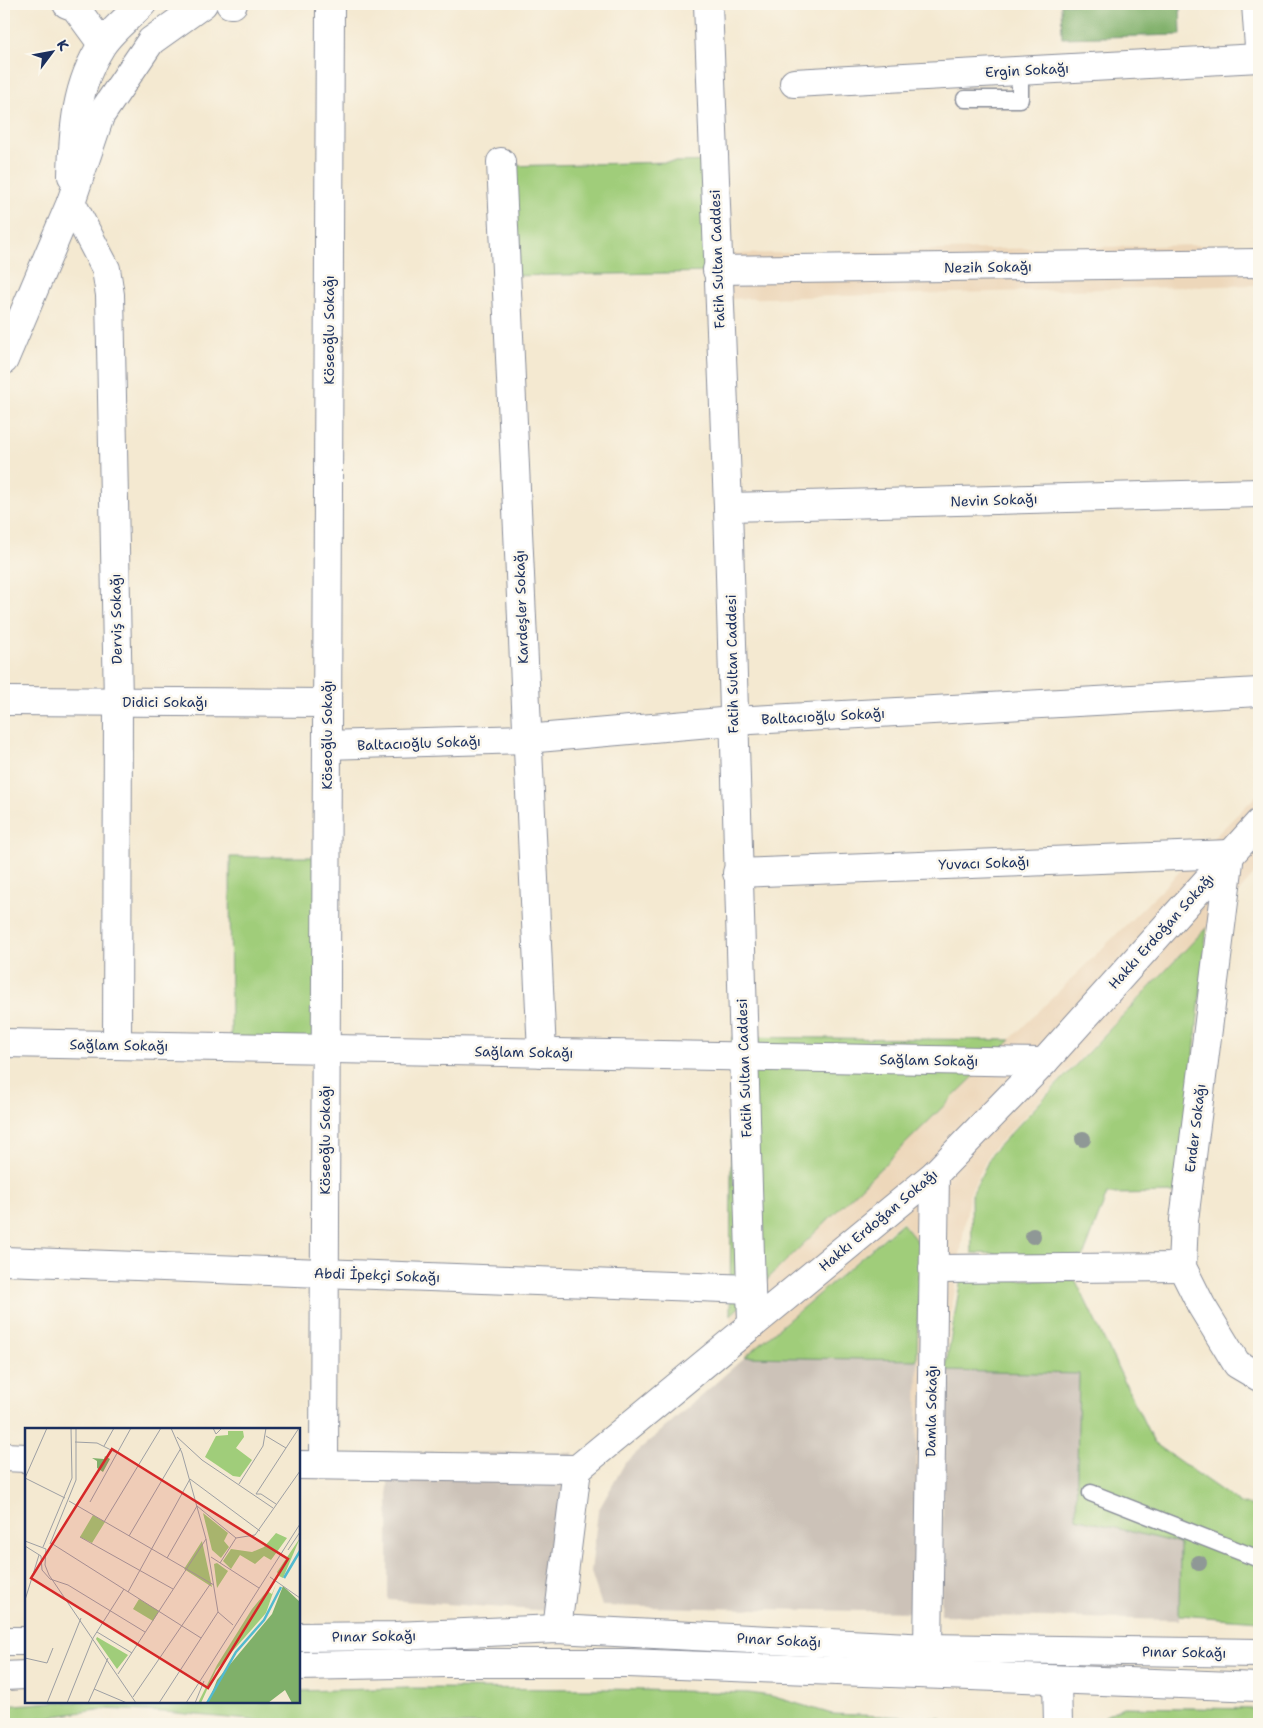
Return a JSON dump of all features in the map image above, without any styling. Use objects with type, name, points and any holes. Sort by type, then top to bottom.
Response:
[{"type":"street","points":[[67,4],[75,7],[102,44]]},
{"type":"street","points":[[71,202],[73,135],[86,74],[102,44],[142,4]]},
{"type":"street","points":[[4,360],[71,202],[100,116],[150,41],[203,4]]},
{"type":"street","name":"Köseoğlu Sokağı","points":[[311,1465],[325,1273],[330,4]]},
{"type":"street","name":"Fatih Sultan Caddesi","points":[[708,4],[717,270],[728,507],[737,872],[752,1323]]},
{"type":"street","points":[[1256,4],[1259,47]]},
{"type":"street","name":"Ergin Sokağı","points":[[794,83],[1259,58]]},
{"type":"street","name":"Kardeşler Sokağı","points":[[501,162],[526,739],[542,1053]]},
{"type":"street","name":"Derviş Sokağı","points":[[71,202],[106,269],[110,295],[118,702],[117,1045]]},
{"type":"street","name":"Nezih Sokağı","points":[[717,270],[1259,263]]},
{"type":"street","name":"Nevin Sokağı","points":[[728,507],[1259,493]]},
{"type":"street","name":"Baltacıoğlu Sokağı","points":[[327,745],[526,739],[733,721],[1259,692]]},
{"type":"street","name":"Didici Sokağı","points":[[4,701],[327,704]]},
{"type":"street","name":"Hakkı Erdoğan Sokağı","points":[[577,1470],[934,1174],[1044,1062],[1259,823]]},
{"type":"street","name":"Yuvacı Sokağı","points":[[737,872],[1230,854]]},
{"type":"street","name":"Ender Sokağı","points":[[1230,854],[1184,1220],[1182,1268],[1201,1305],[1237,1364],[1259,1377]]},
{"type":"street","name":"Sağlam Sokağı","points":[[4,1043],[1044,1062]]},
{"type":"street","name":"Damla Sokağı","points":[[928,1648],[934,1174]]},
{"type":"street","name":"Abdi İpekçi Sokağı","points":[[4,1261],[751,1289]]},
{"type":"street","points":[[934,1269],[1182,1268]]},
{"type":"street","points":[[4,1457],[25,1458]]},
{"type":"street","points":[[311,1465],[577,1470],[557,1629]]},
{"type":"street","name":"Pınar Sokağı","points":[[300,1637],[395,1636],[557,1629],[928,1648],[1259,1653]]},
{"type":"street","points":[[4,1641],[25,1641]]},
{"type":"street","name":"Pınar Sokağı","points":[[300,1666],[446,1662],[628,1663],[1259,1687]]},
{"type":"street","points":[[4,1676],[25,1675]]},
{"type":"street","points":[[1057,1680],[1058,1724]]},
{"type":"lane","points":[[965,99],[1020,99],[1020,71]]},
{"type":"lane","points":[[1091,1493],[1259,1559]]},
{"type":"shaded area","points":[[1259,244],[1259,285],[730,299],[730,254]]},
{"type":"shaded area","points":[[1259,793],[1259,869],[1207,927],[990,1152],[969,1196],[943,1369],[929,1613],[914,1613],[919,1244],[902,1221],[745,1357],[730,1317]]},
{"type":"shaded area","points":[[745,1357],[918,1360],[914,1612],[602,1606],[591,1572],[598,1511],[625,1463]]},
{"type":"shaded area","points":[[945,1371],[1079,1374],[1076,1517],[1180,1544],[1179,1620],[941,1615]]},
{"type":"shaded area","points":[[388,1452],[573,1453],[566,1612],[388,1600]]},
{"type":"green space","points":[[1061,4],[1180,4],[1181,35],[1062,38]]},
{"type":"green space","points":[[716,161],[718,272],[507,276],[504,166]]},
{"type":"green space","points":[[230,857],[326,857],[326,1049],[231,1049]]},
{"type":"green space","points":[[1207,927],[1180,1193],[1107,1194],[1083,1257],[972,1253],[971,1197],[992,1153]]},
{"type":"green space","points":[[732,1037],[1011,1040],[730,1316]]},
{"type":"green space","points":[[902,1223],[919,1244],[917,1360],[745,1357]]},
{"type":"green space","points":[[961,1278],[1076,1281],[1154,1443],[1239,1503],[1259,1507],[1259,1621],[1179,1615],[1180,1544],[1076,1518],[1079,1374],[945,1371]]},
{"type":"green space","points":[[409,1688],[608,1689],[749,1693],[771,1696],[832,1714],[941,1718],[942,1724],[292,1724],[165,1712],[105,1709],[4,1723],[4,1706],[40,1703],[300,1703],[300,1691]]},
{"type":"green space","points":[[1123,1707],[1259,1709],[1259,1724],[1103,1724],[1105,1716]]}]
